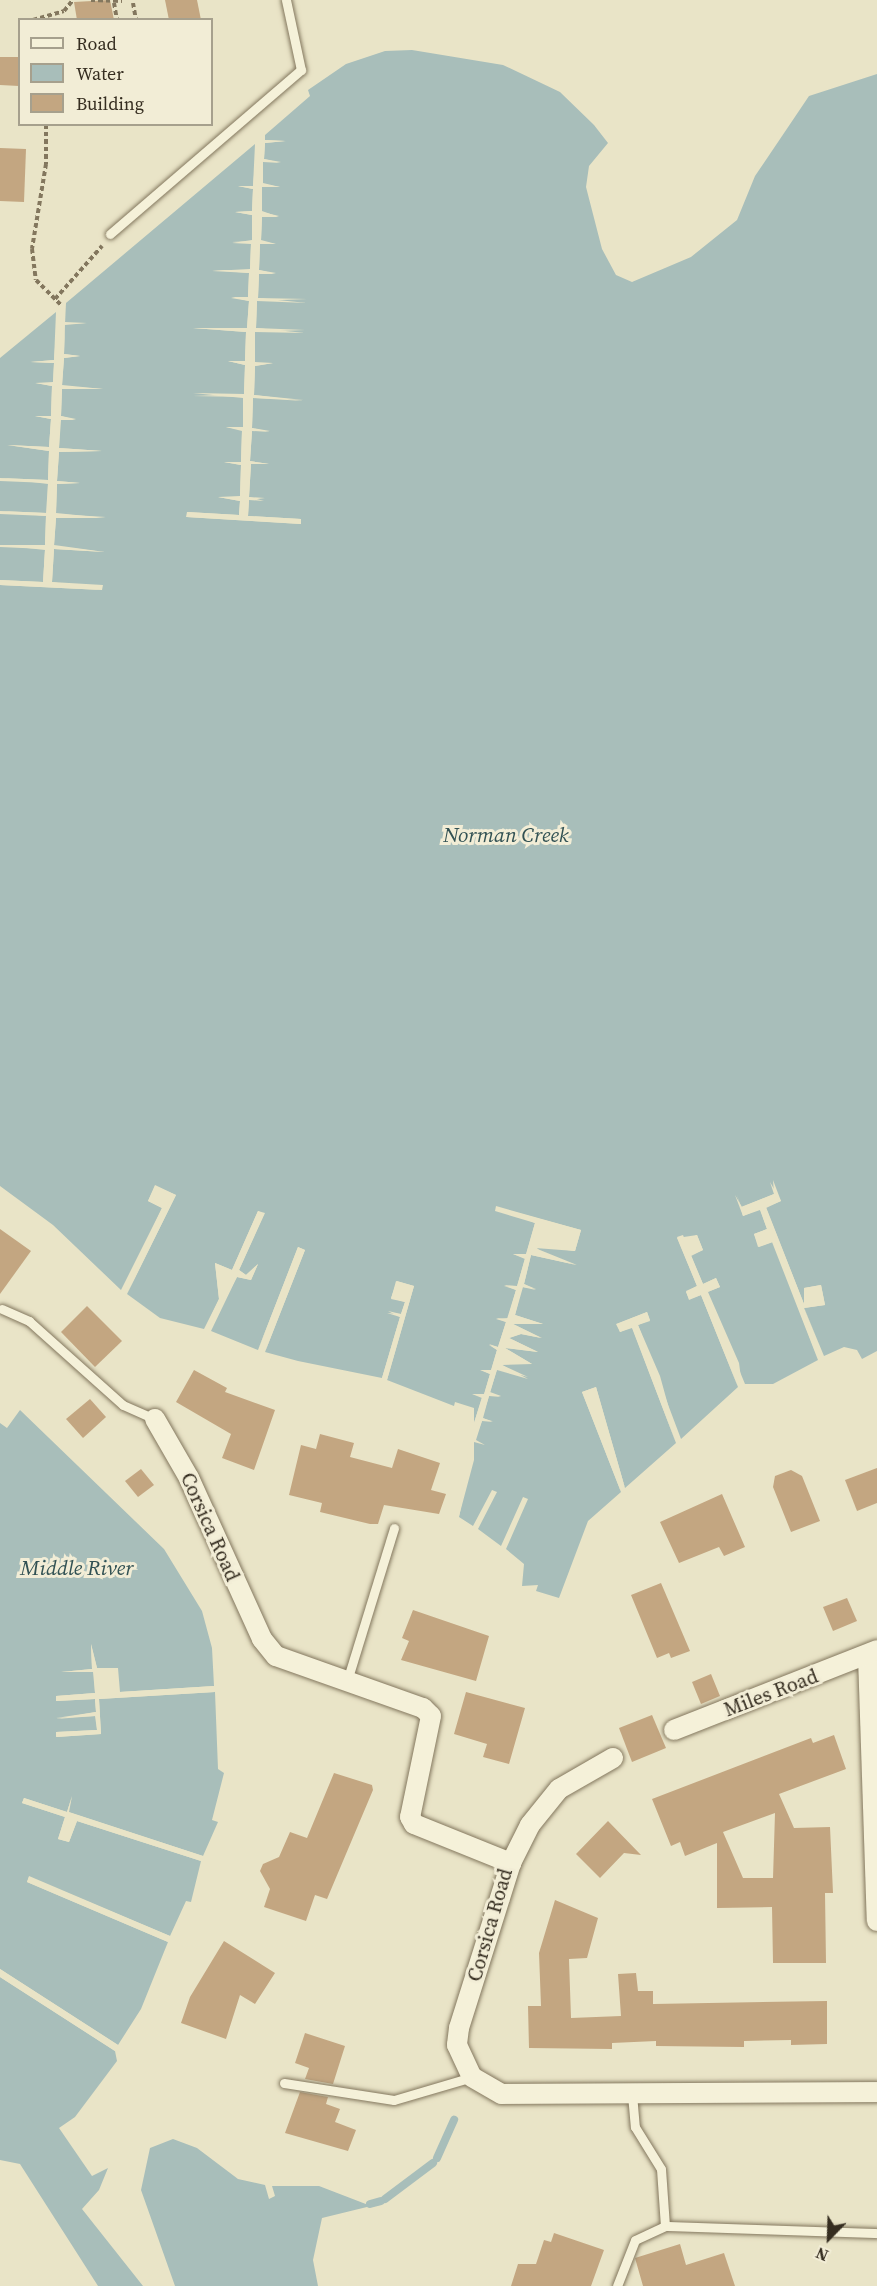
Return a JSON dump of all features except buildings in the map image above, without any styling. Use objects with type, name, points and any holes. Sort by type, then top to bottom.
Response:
[{"type":"street","name":"Corsica Road","points":[[155,1419],[189,1478],[262,1639],[276,1656],[412,1702],[431,1716],[410,1804],[414,1824],[511,1863],[459,2028],[457,2045],[472,2077]]},
{"type":"street","name":"Miles Road","points":[[674,1730],[872,1653],[877,1921]]},
{"type":"street","points":[[511,1863],[530,1825],[559,1789],[613,1758]]},
{"type":"street","points":[[472,2077],[502,2094],[877,2092]]},
{"type":"lane","points":[[110,234],[301,70],[286,0]]},
{"type":"lane","points":[[2,1309],[29,1321],[123,1405],[155,1419]]},
{"type":"lane","points":[[347,1681],[394,1528]]},
{"type":"lane","points":[[284,2083],[394,2100],[472,2077]]},
{"type":"lane","points":[[632,2094],[635,2127],[661,2169],[665,2226]]},
{"type":"lane","points":[[616,2286],[635,2240],[665,2226],[877,2233]]},
{"type":"path","points":[[40,18],[64,11],[73,0]]},
{"type":"path","points":[[91,0],[122,1]]},
{"type":"path","points":[[114,2],[117,18]]},
{"type":"path","points":[[133,3],[136,18]]},
{"type":"path","points":[[46,126],[46,164],[32,249],[36,280],[62,306]]},
{"type":"path","points":[[55,299],[110,234]]},
{"type":"water","name":"Norman Creek","points":[[412,50],[503,65],[560,92],[594,125],[608,143],[589,166],[586,187],[602,249],[616,275],[632,282],[691,257],[737,220],[755,176],[809,96],[877,74],[877,1351],[862,1359],[857,1350],[844,1347],[824,1356],[804,1308],[825,1305],[821,1285],[804,1288],[804,1304],[766,1207],[781,1201],[770,1182],[774,1194],[741,1207],[737,1195],[743,1216],[760,1209],[767,1229],[754,1234],[758,1247],[772,1242],[818,1360],[773,1384],[745,1384],[707,1292],[720,1287],[716,1278],[703,1284],[691,1255],[703,1250],[697,1235],[677,1238],[697,1286],[686,1292],[689,1299],[701,1295],[738,1387],[681,1439],[638,1325],[650,1321],[647,1312],[617,1324],[620,1332],[632,1327],[676,1443],[625,1488],[596,1387],[582,1392],[621,1492],[588,1521],[559,1598],[536,1591],[538,1585],[522,1586],[524,1564],[506,1549],[528,1499],[523,1497],[501,1546],[478,1529],[497,1492],[492,1490],[473,1526],[459,1517],[474,1442],[482,1421],[492,1421],[482,1418],[489,1396],[501,1397],[490,1393],[497,1369],[528,1377],[502,1365],[513,1360],[532,1364],[505,1348],[538,1352],[509,1338],[521,1334],[541,1338],[513,1324],[543,1324],[515,1315],[523,1287],[536,1289],[524,1284],[531,1255],[576,1265],[544,1255],[535,1246],[575,1251],[581,1230],[496,1207],[535,1223],[526,1255],[513,1254],[525,1258],[517,1287],[504,1286],[516,1290],[507,1319],[496,1318],[506,1322],[498,1347],[489,1345],[497,1350],[491,1371],[481,1370],[490,1374],[484,1395],[473,1394],[482,1397],[474,1423],[474,1408],[455,1402],[454,1406],[387,1380],[414,1286],[397,1281],[391,1298],[405,1302],[401,1314],[388,1311],[400,1317],[382,1378],[298,1361],[265,1352],[305,1250],[298,1247],[258,1350],[211,1331],[237,1277],[251,1280],[258,1264],[246,1275],[239,1270],[264,1214],[258,1211],[232,1270],[215,1263],[219,1299],[204,1329],[160,1318],[127,1294],[176,1195],[155,1186],[148,1201],[162,1208],[121,1290],[53,1225],[0,1186],[0,585],[102,590],[52,582],[54,549],[104,552],[54,546],[56,518],[106,517],[56,514],[57,484],[80,483],[57,481],[59,452],[102,451],[59,448],[60,420],[76,419],[61,416],[62,389],[103,389],[62,386],[64,358],[80,356],[64,354],[65,324],[86,324],[65,323],[66,303],[255,144],[253,186],[238,186],[253,189],[252,211],[235,212],[252,215],[252,241],[232,242],[251,243],[250,270],[212,270],[249,273],[248,297],[231,298],[249,301],[247,328],[193,328],[246,332],[245,361],[228,361],[245,365],[244,394],[193,396],[243,397],[243,427],[226,427],[242,430],[241,462],[224,462],[241,465],[240,497],[218,497],[240,501],[239,515],[187,512],[187,517],[301,524],[301,519],[248,516],[249,500],[264,501],[249,497],[251,464],[269,464],[250,461],[252,431],[270,431],[252,428],[253,398],[304,400],[254,395],[255,366],[273,363],[255,363],[255,332],[305,330],[256,328],[257,301],[307,299],[258,298],[259,273],[276,273],[259,270],[260,244],[275,244],[261,241],[262,216],[279,216],[262,212],[262,187],[280,187],[263,184],[263,162],[281,162],[264,159],[265,143],[285,141],[265,140],[265,135],[310,96],[308,90],[346,64],[385,51]]},
{"type":"water","points":[[56,312],[54,360],[31,362],[54,363],[53,383],[36,383],[52,386],[51,416],[35,416],[51,419],[49,447],[8,445],[49,451],[48,480],[0,478],[0,358]]},
{"type":"water","points":[[0,481],[48,483],[47,513],[0,511]]},
{"type":"water","points":[[0,514],[46,516],[45,545],[0,545]]},
{"type":"water","points":[[0,547],[45,549],[43,582],[0,580]]},
{"type":"water","name":"Middle River","points":[[20,1410],[164,1549],[202,1611],[212,1648],[214,1686],[119,1692],[117,1668],[97,1668],[91,1644],[92,1669],[61,1672],[94,1671],[95,1693],[56,1696],[56,1701],[95,1699],[96,1712],[56,1718],[96,1716],[97,1730],[56,1732],[57,1737],[101,1734],[99,1699],[215,1692],[218,1769],[224,1773],[212,1820],[218,1822],[203,1856],[68,1812],[72,1796],[67,1812],[24,1798],[22,1803],[65,1817],[58,1839],[69,1842],[77,1821],[201,1861],[191,1902],[186,1901],[170,1936],[29,1877],[27,1882],[168,1942],[141,2009],[118,2045],[0,1969],[0,1423],[7,1428]]},
{"type":"water","points":[[0,1977],[115,2051],[117,2061],[75,2117],[59,2128],[92,2176],[108,2168],[99,2190],[82,2209],[143,2286],[98,2286],[20,2164],[0,2160]]},
{"type":"water","points":[[173,2139],[197,2148],[238,2179],[265,2185],[269,2199],[275,2196],[272,2186],[319,2186],[371,2206],[322,2218],[313,2260],[318,2286],[175,2286],[141,2190],[150,2148]]},
{"type":"pier","points":[[265,135],[265,140],[286,141],[265,143],[264,159],[281,163],[263,162],[263,183],[280,187],[262,187],[262,211],[279,217],[262,217],[261,240],[276,244],[260,244],[259,270],[276,274],[259,274],[258,298],[307,303],[257,301],[256,328],[305,333],[255,332],[255,362],[273,363],[255,366],[254,395],[304,401],[253,398],[252,428],[270,432],[252,431],[250,461],[269,464],[251,464],[249,497],[265,498],[249,500],[248,516],[301,519],[301,524],[186,517],[187,512],[239,515],[240,501],[218,497],[240,496],[241,465],[224,462],[241,462],[242,431],[226,427],[243,427],[243,398],[193,393],[244,394],[245,365],[228,361],[245,361],[246,332],[193,328],[247,328],[249,301],[231,297],[248,297],[249,273],[212,271],[250,269],[251,244],[232,243],[252,240],[252,215],[235,212],[252,211],[253,189],[238,186],[253,186],[257,142],[241,518],[246,518],[260,162]]},
{"type":"pier","points":[[66,303],[65,322],[87,323],[65,325],[64,354],[80,356],[64,358],[62,385],[103,389],[62,389],[61,416],[76,420],[61,420],[59,448],[102,451],[59,452],[57,481],[80,483],[57,484],[56,513],[106,518],[56,518],[54,545],[105,552],[54,549],[52,582],[103,585],[102,590],[0,585],[0,580],[43,582],[45,550],[0,545],[45,545],[46,516],[0,511],[46,513],[48,484],[0,478],[48,480],[49,451],[7,445],[49,447],[51,419],[35,416],[51,416],[52,386],[35,383],[53,382],[54,363],[30,362],[54,360],[58,310],[46,584],[50,584]]},
{"type":"pier","points":[[773,1180],[781,1201],[766,1208],[804,1304],[804,1288],[821,1285],[825,1305],[804,1308],[763,1208],[776,1197],[744,1209],[762,1208],[770,1229],[758,1236],[760,1243],[775,1240],[818,1359],[773,1242],[759,1247],[754,1234],[767,1229],[760,1210],[743,1216],[735,1195],[742,1207],[774,1194]]},
{"type":"pier","points":[[155,1185],[176,1195],[127,1294],[172,1196],[157,1189],[152,1199],[165,1209],[123,1292],[162,1208],[148,1201]]},
{"type":"pier","points":[[496,1206],[581,1230],[575,1251],[535,1248],[577,1265],[531,1255],[524,1284],[536,1290],[522,1287],[515,1315],[543,1324],[513,1324],[542,1338],[521,1334],[509,1338],[538,1352],[505,1348],[532,1364],[502,1365],[528,1379],[497,1370],[490,1392],[501,1396],[489,1396],[483,1418],[493,1422],[482,1421],[476,1440],[485,1445],[474,1442],[474,1460],[458,1520],[468,1454],[486,1397],[474,1426],[467,1421],[474,1423],[482,1398],[472,1394],[484,1394],[490,1374],[480,1370],[491,1370],[497,1350],[489,1344],[498,1347],[506,1322],[496,1319],[508,1318],[516,1290],[504,1285],[517,1286],[525,1259],[513,1254],[526,1254],[535,1223],[495,1211]],"holes":[[[537,1221],[577,1232],[573,1248],[535,1243],[532,1248],[537,1254],[530,1253]]]},
{"type":"pier","points":[[258,1211],[265,1213],[239,1270],[246,1275],[258,1264],[251,1280],[237,1277],[208,1330],[238,1274],[236,1269],[260,1215],[234,1272],[218,1268],[222,1300],[205,1329],[219,1299],[215,1263],[232,1270]]},
{"type":"pier","points":[[683,1235],[685,1240],[697,1235],[703,1250],[691,1256],[703,1284],[716,1278],[720,1287],[708,1292],[739,1363],[742,1385],[705,1293],[716,1285],[701,1286],[690,1262],[700,1286],[689,1293],[703,1293],[738,1387],[701,1295],[689,1300],[686,1291],[697,1286],[677,1237]]},
{"type":"pier","points":[[298,1247],[305,1250],[265,1352],[299,1251],[258,1350]]},
{"type":"pier","points":[[396,1281],[414,1286],[387,1380],[382,1378],[400,1317],[387,1313],[401,1314],[405,1302],[391,1299]]},
{"type":"pier","points":[[647,1312],[650,1320],[638,1325],[660,1376],[678,1441],[635,1326],[645,1316],[620,1325],[634,1326],[676,1443],[632,1328],[620,1332],[616,1324]]},
{"type":"pier","points":[[596,1387],[625,1488],[604,1433],[621,1492],[582,1392]]},
{"type":"pier","points":[[91,1644],[97,1668],[118,1668],[120,1692],[214,1686],[215,1692],[99,1699],[101,1734],[56,1737],[56,1732],[97,1730],[95,1716],[56,1719],[96,1712],[95,1699],[56,1701],[56,1696],[95,1693],[93,1672],[61,1672],[92,1669]],"holes":[[[97,1671],[115,1671],[117,1695],[96,1696]]]},
{"type":"pier","points":[[72,1796],[69,1812],[203,1856],[201,1861],[77,1821],[69,1842],[58,1839],[65,1817],[22,1803],[24,1798],[67,1812]]},
{"type":"pier","points":[[29,1876],[170,1936],[168,1942],[27,1882]]},
{"type":"pier","points":[[0,1969],[118,2045],[117,2047],[0,1972]]},
{"type":"pier","points":[[2,1975],[116,2048],[115,2051],[0,1977]]},
{"type":"waterway","points":[[437,2158],[454,2120]]},
{"type":"waterway","points":[[385,2199],[433,2163]]},
{"type":"waterway","points":[[370,2204],[381,2201]]}]
